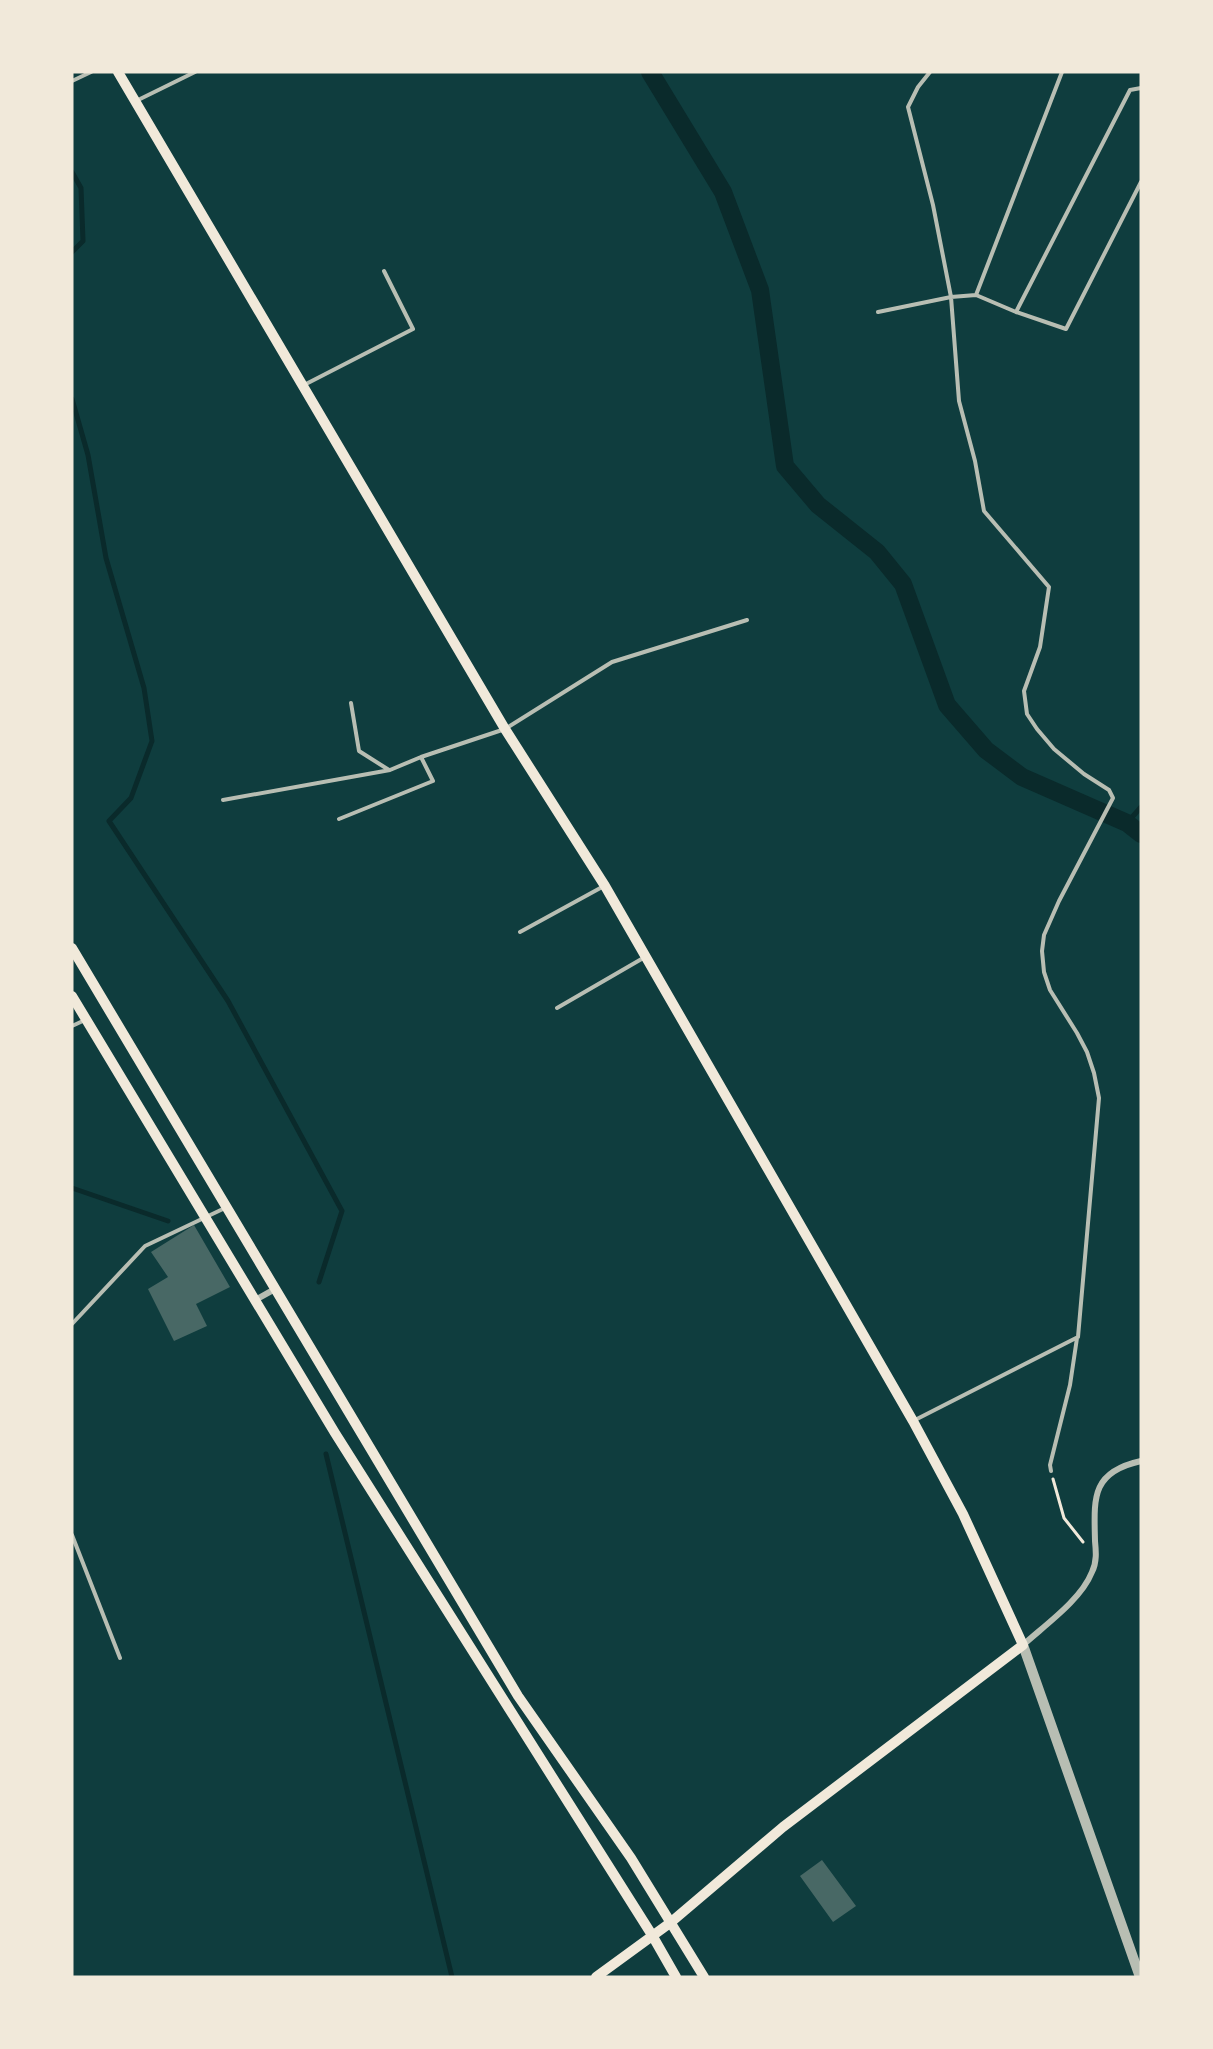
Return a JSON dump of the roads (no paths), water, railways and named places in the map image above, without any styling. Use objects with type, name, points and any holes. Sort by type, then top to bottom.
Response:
[{"type":"main road","points":[[118,72],[505,729],[604,886],[913,1421],[963,1514],[1023,1645],[783,1827],[670,1923],[596,1977]]},
{"type":"main road","points":[[72,948],[518,1696],[632,1858],[704,1977]]},
{"type":"main road","points":[[72,996],[335,1433],[652,1935],[676,1977]]},
{"type":"street","points":[[255,1300],[275,1289]]},
{"type":"street","points":[[1140,1977],[1023,1645],[1079,1594],[1092,1573],[1096,1557],[1095,1501],[1098,1486],[1108,1476],[1127,1464],[1141,1461]]},
{"type":"lane","points":[[72,81],[91,72]]},
{"type":"lane","points":[[136,101],[195,72]]},
{"type":"lane","points":[[930,72],[918,87],[908,107],[933,205],[951,297],[959,401],[975,461],[984,511],[1049,586],[1040,647],[1024,691],[1027,714],[1054,749],[1108,790],[1113,798],[1059,901],[1044,935],[1042,951],[1044,972],[1050,990],[1087,1052],[1099,1098],[1078,1337],[1070,1385],[1050,1465],[1051,1471]]},
{"type":"lane","points":[[976,295],[1062,72]]},
{"type":"lane","points":[[1016,312],[1130,90],[1141,88]]},
{"type":"lane","points":[[878,312],[951,297],[976,295],[1066,329],[1141,182]]},
{"type":"lane","points":[[303,386],[413,329],[384,271]]},
{"type":"lane","points":[[223,800],[390,770],[421,757],[505,729],[612,662],[747,620]]},
{"type":"lane","points":[[351,703],[359,752],[390,770]]},
{"type":"lane","points":[[339,819],[433,781],[421,757]]},
{"type":"lane","points":[[520,932],[604,886]]},
{"type":"lane","points":[[557,1008],[645,957]]},
{"type":"lane","points":[[72,1026],[86,1020]]},
{"type":"lane","points":[[72,1324],[145,1246],[226,1208]]},
{"type":"lane","points":[[913,1421],[1078,1337]]},
{"type":"lane","points":[[72,1535],[120,1658]]},
{"type":"waterway","points":[[650,72],[723,192],[760,290],[785,466],[818,505],[877,552],[903,584],[947,705],[986,750],[1022,777],[1127,823],[1141,834]]},
{"type":"waterway","points":[[72,172],[81,188],[83,241],[72,252]]},
{"type":"waterway","points":[[72,399],[88,455],[106,558],[144,688],[152,741],[131,798],[109,821],[228,1001],[342,1211],[319,1282]]},
{"type":"waterway","points":[[1127,823],[1141,807]]},
{"type":"waterway","points":[[72,1188],[168,1221]]},
{"type":"waterway","points":[[326,1454],[452,1977]]}]
